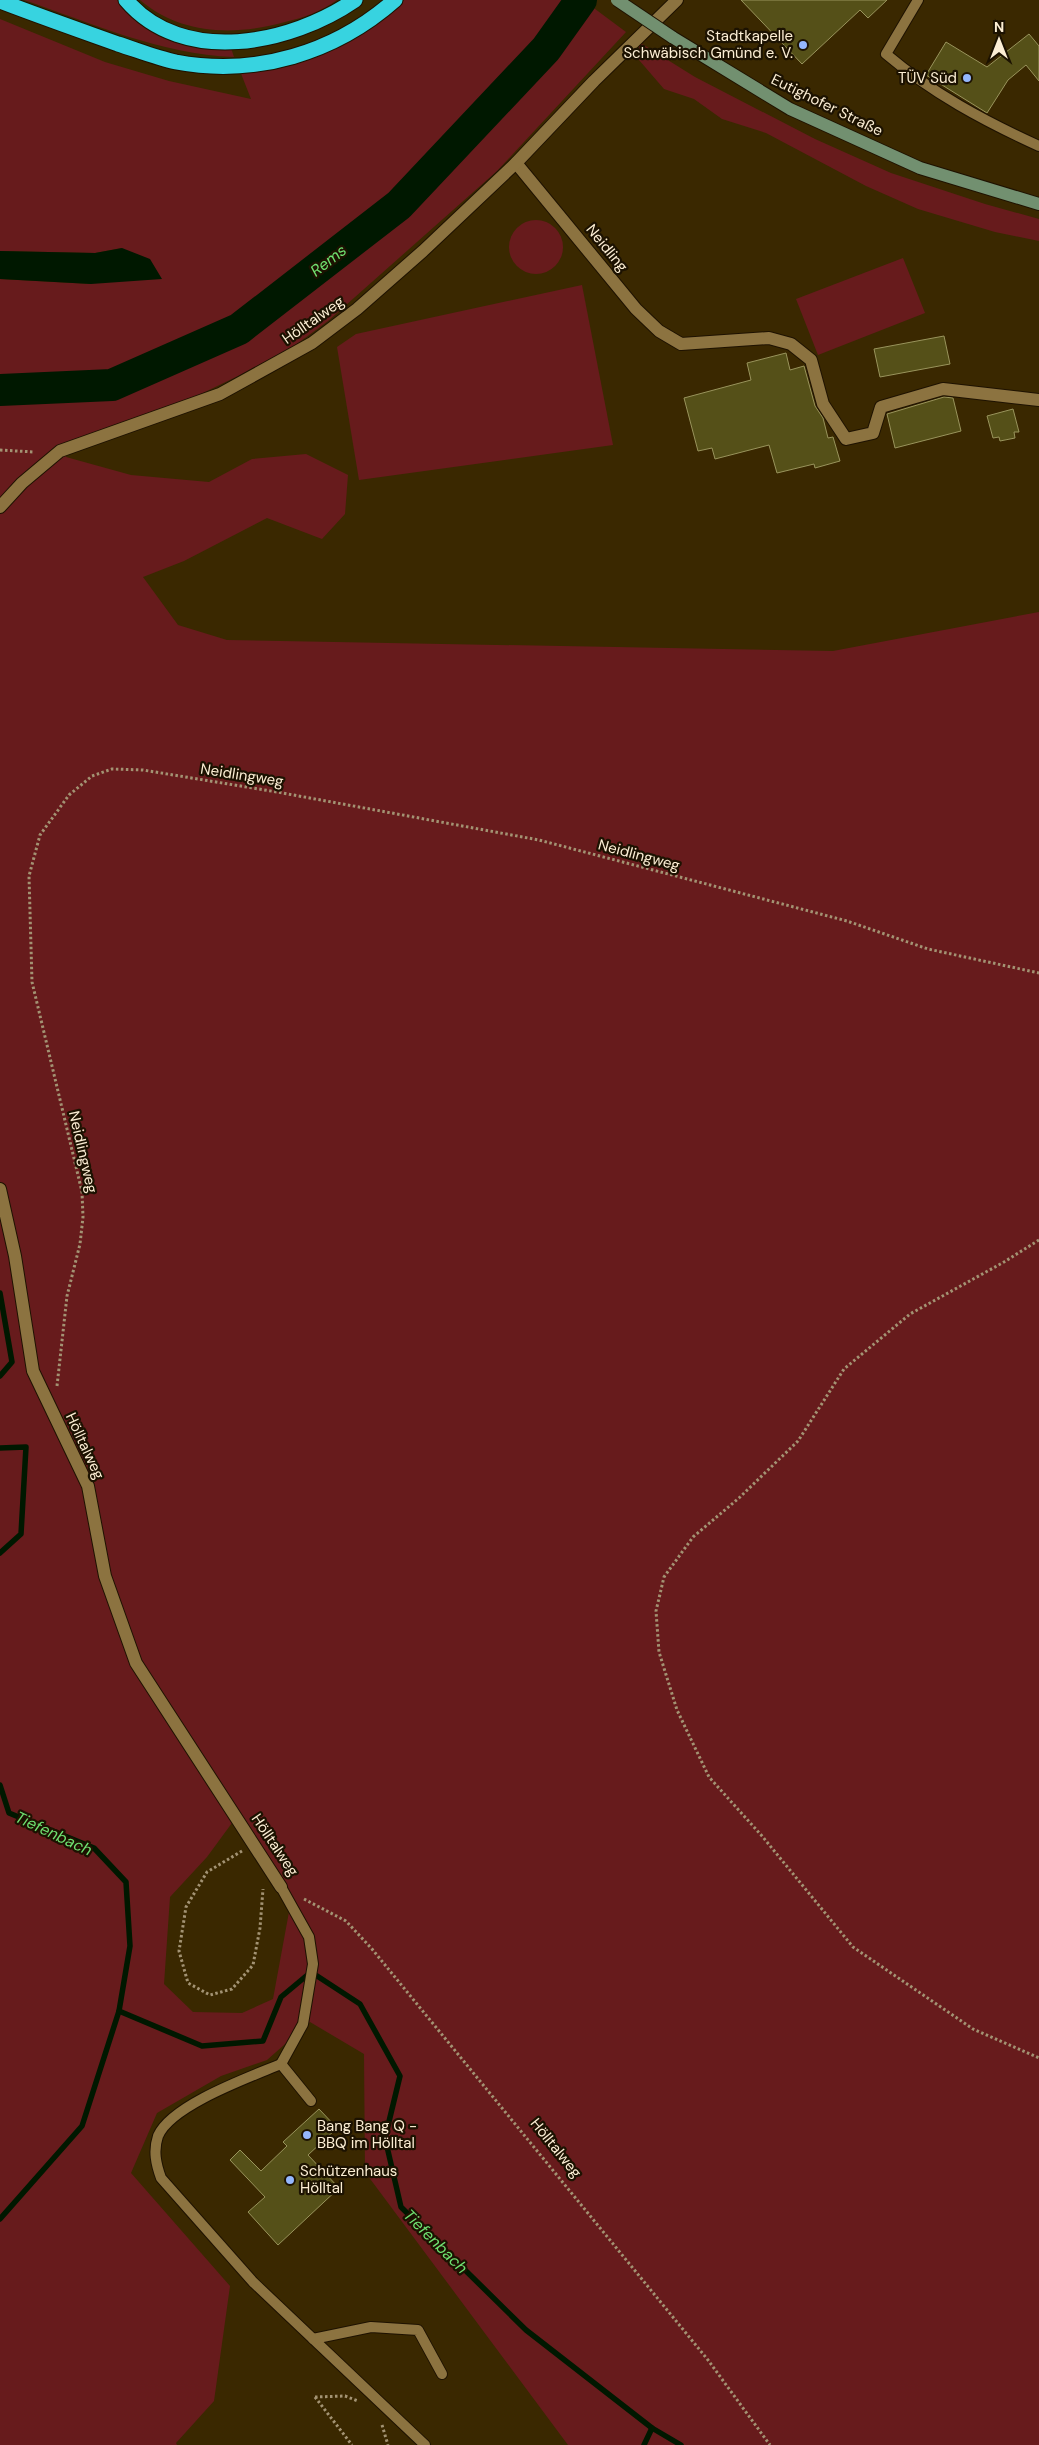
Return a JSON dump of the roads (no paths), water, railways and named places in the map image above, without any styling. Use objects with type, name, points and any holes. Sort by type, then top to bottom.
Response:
[{"type":"highway","points":[[126,0],[136,12],[157,26],[178,35],[203,40],[228,41],[281,36],[332,16],[355,0]]},
{"type":"highway","points":[[0,2],[175,62],[223,65],[262,63],[305,54],[336,42],[358,29],[395,0]]},
{"type":"street","name":"Eutighofer Straße","points":[[617,0],[672,37],[799,113],[920,168],[1039,204]]},
{"type":"street","name":"Hölltalweg","points":[[0,507],[22,483],[60,452],[220,394],[312,343],[357,309],[423,251],[516,163],[594,81],[677,0]]},
{"type":"street","name":"Neidling","points":[[516,163],[636,309],[659,331],[681,344],[769,338],[791,344],[811,360],[823,404],[846,439],[873,433],[881,407],[943,389],[1039,400]]},
{"type":"street","name":"Hölltalweg","points":[[0,1189],[15,1256],[33,1371],[88,1486],[104,1576],[136,1663],[281,1887]]},
{"type":"lane","points":[[918,0],[886,54],[916,80],[984,120],[1039,146]]},
{"type":"lane","points":[[281,1887],[309,1937],[312,1964],[303,2024],[281,2064],[202,2099],[166,2125],[158,2136],[155,2148],[156,2163],[161,2178],[253,2282],[425,2445]]},
{"type":"lane","points":[[281,2064],[311,2101]]},
{"type":"lane","points":[[312,2339],[371,2326],[418,2330],[442,2374]]},
{"type":"waterway","name":"Rems","points":[[0,390],[112,385],[239,329],[399,205],[546,49],[581,0]]},
{"type":"waterway","name":"Tiefenbach","points":[[0,1293],[12,1362],[0,1376]]},
{"type":"waterway","name":"Tiefenbach","points":[[0,1448],[26,1447],[21,1534],[0,1553]]},
{"type":"waterway","name":"Tiefenbach","points":[[0,1785],[9,1813],[94,1848],[126,1882],[130,1946],[119,2011],[202,2046],[263,2041],[281,1997],[311,1972],[360,2004],[400,2076],[385,2138],[401,2207],[526,2330],[652,2428],[681,2445]]},
{"type":"waterway","points":[[0,2219],[82,2126],[119,2011]]},
{"type":"waterway","points":[[644,2445],[652,2428]]},
{"type":"place","name":"Stadtkapelle Schwäbisch Gmünd e. V.","points":[[803,45]]},
{"type":"place","name":"TÜV Süd","points":[[967,78]]},
{"type":"place","name":"Bang Bang Q - BBQ im Hölltal","points":[[307,2135]]},
{"type":"place","name":"Schützenhaus Hölltal","points":[[290,2180]]}]
